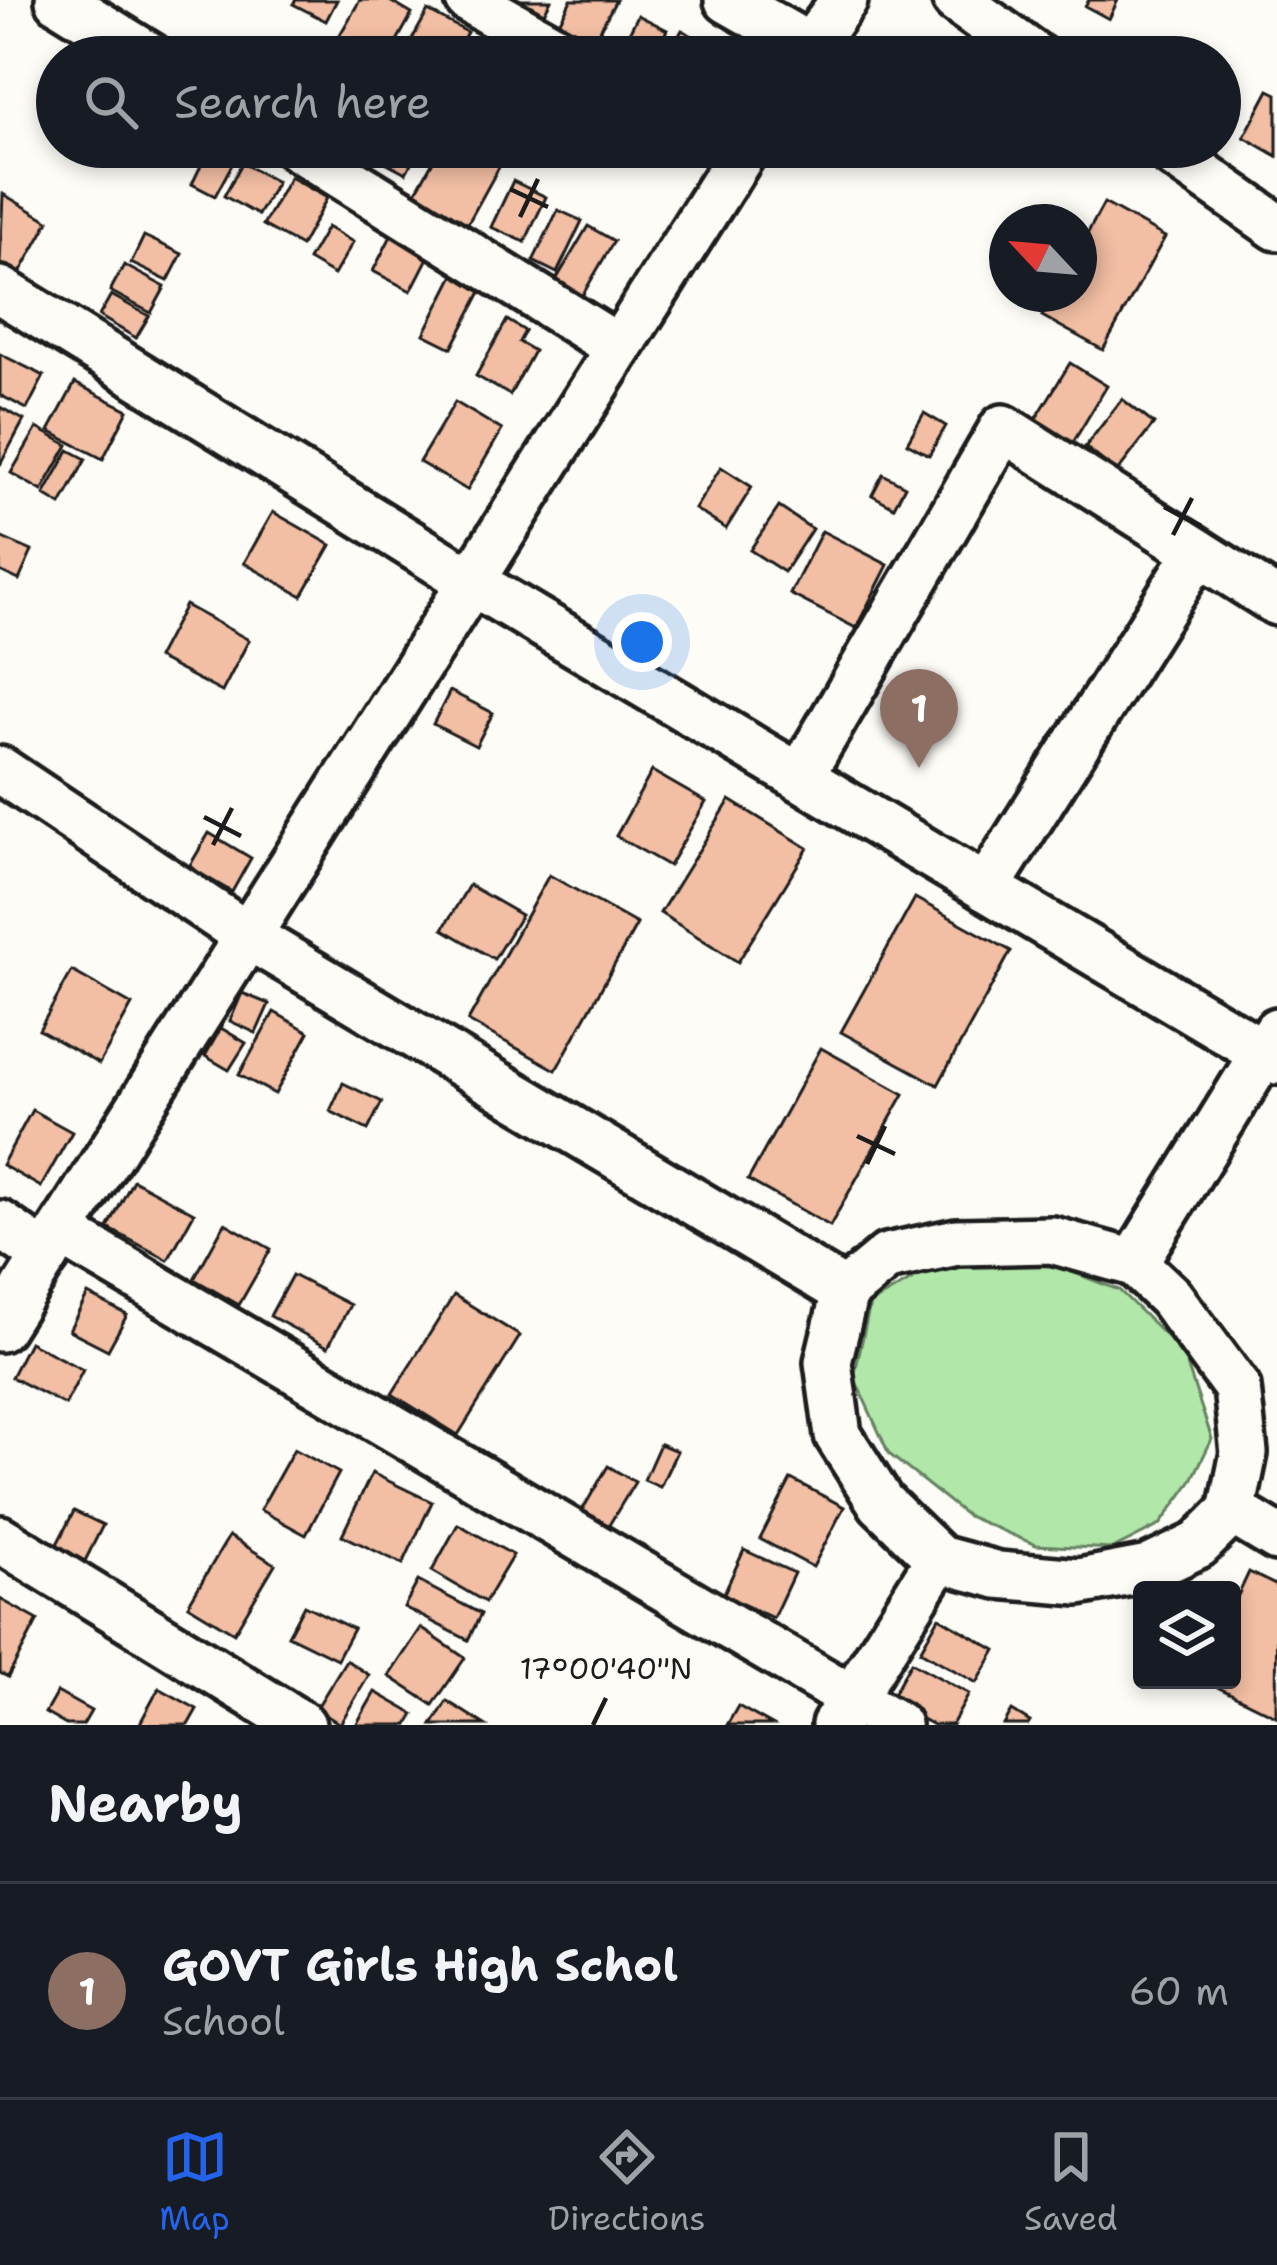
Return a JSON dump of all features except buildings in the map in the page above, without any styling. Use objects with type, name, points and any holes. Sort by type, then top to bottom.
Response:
[{"type":"street","points":[[59,0],[117,36]]},
{"type":"street","points":[[469,0],[533,36]]},
{"type":"street","points":[[728,0],[782,36]]},
{"type":"street","points":[[818,36],[844,0]]},
{"type":"street","points":[[956,0],[1007,36]]},
{"type":"street","points":[[330,168],[619,348]]},
{"type":"street","points":[[0,1328],[728,168]]},
{"type":"street","points":[[1193,168],[1277,227]]},
{"type":"street","points":[[0,290],[472,582],[986,888],[1272,1048],[1134,1263]]},
{"type":"street","points":[[800,777],[1003,428],[1277,602]]},
{"type":"street","points":[[986,888],[1198,552]]},
{"type":"street","points":[[0,770],[248,936],[845,1292]]},
{"type":"street","points":[[0,1224],[53,1244],[844,1711],[897,1725]]},
{"type":"street","points":[[1052,1240],[1134,1263],[1191,1323],[1237,1388],[1244,1453],[1232,1511],[1198,1545],[1148,1569],[1079,1582],[998,1575],[939,1559],[881,1503],[838,1436],[829,1362],[845,1292],[887,1257],[957,1242],[1052,1240]]},
{"type":"street","points":[[1232,1511],[1277,1538]]},
{"type":"street","points":[[0,1538],[302,1725]]},
{"type":"street","points":[[844,1711],[939,1559]]},
{"type":"green space","points":[[992,1260],[1059,1267],[1119,1290],[1183,1353],[1212,1439],[1191,1482],[1160,1525],[1113,1549],[1036,1545],[967,1516],[889,1454],[854,1377],[870,1304],[924,1273]]},
{"type":"place","name":"GOVT Girls High Schol","points":[[919,768]]}]
